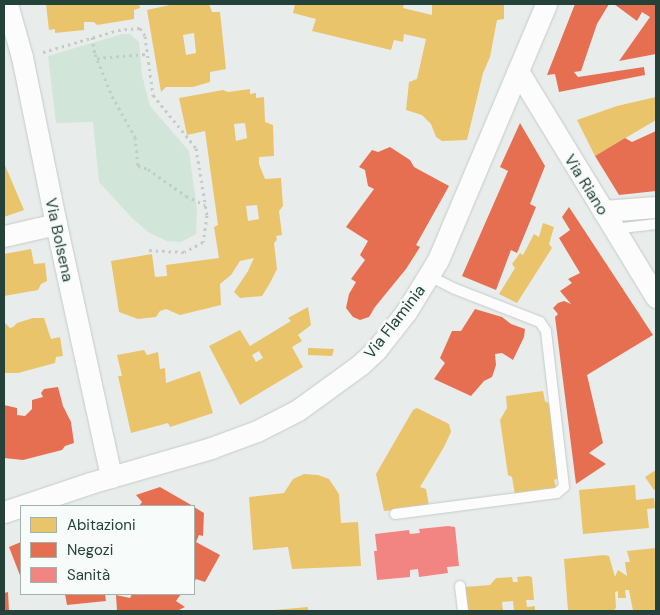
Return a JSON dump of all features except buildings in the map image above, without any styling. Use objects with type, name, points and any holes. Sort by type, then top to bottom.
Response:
[{"type":"street","name":"Via Bolsena","points":[[7,4],[22,57],[111,477]]},
{"type":"street","name":"Via Flaminia","points":[[25,505],[111,477],[211,448],[266,427],[298,410],[353,372],[376,350],[406,312],[429,276],[444,247],[546,4]]},
{"type":"street","name":"Via Riano","points":[[518,72],[656,297]]},
{"type":"street","points":[[603,211],[656,207]]},
{"type":"street","points":[[4,236],[56,224]]},
{"type":"street","name":"Via Flaminia","points":[[4,512],[20,507]]},
{"type":"lane","points":[[614,229],[656,224]]},
{"type":"lane","points":[[395,514],[557,493],[564,487],[546,331],[540,322],[453,288],[429,276]]},
{"type":"lane","points":[[460,586],[463,611]]},
{"type":"path","points":[[22,57],[57,49],[92,37],[140,28],[145,36],[153,95],[196,148],[207,215],[203,242],[184,252],[146,250]]},
{"type":"path","points":[[92,37],[97,58],[112,96],[135,137],[138,166],[165,180],[186,196],[205,205]]},
{"type":"path","points":[[97,58],[147,54]]},
{"type":"green space","points":[[122,34],[130,34],[139,42],[142,75],[150,106],[189,151],[197,210],[196,234],[181,242],[167,241],[148,232],[132,218],[99,182],[93,122],[56,123],[48,56]]}]
